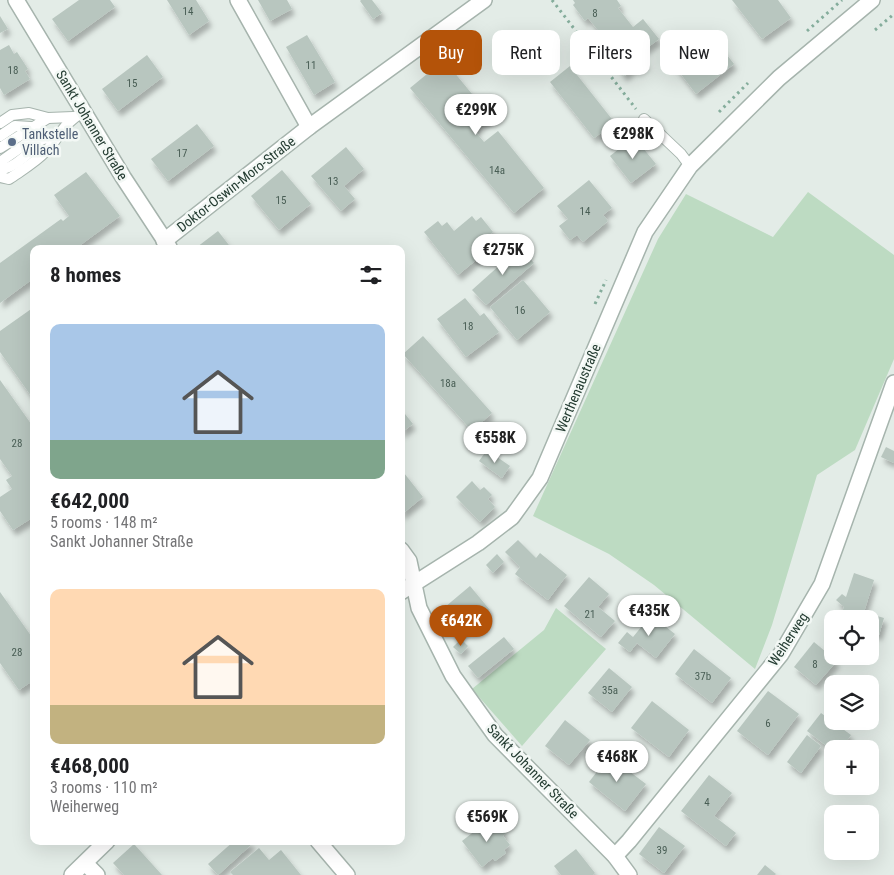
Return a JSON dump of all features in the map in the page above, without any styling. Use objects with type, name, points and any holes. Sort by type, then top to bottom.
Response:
[{"type":"street","name":"Sankt Johanner Straße","points":[[16,0],[79,115],[167,245]]},
{"type":"street","name":"Doktor-Oswin-Moro-Straße","points":[[238,0],[309,127]]},
{"type":"street","name":"Doktor-Oswin-Moro-Straße","points":[[167,245],[309,127],[484,0]]},
{"type":"street","name":"Werthenaustraße","points":[[407,588],[478,543],[512,518],[540,478],[645,232],[690,166],[779,78],[872,0]]},
{"type":"street","name":"Weiherweg","points":[[615,856],[781,654],[822,584],[894,383]]},
{"type":"street","name":"Sankt Johanner Straße","points":[[405,555],[409,560],[407,588],[453,676],[495,735],[615,856],[629,875]]},
{"type":"street","points":[[72,875],[103,845]]},
{"type":"street","points":[[321,845],[347,875]]},
{"type":"street","points":[[85,863],[97,875]]},
{"type":"lane","points":[[0,122],[12,115],[29,113],[48,118],[79,115]]},
{"type":"lane","points":[[0,177],[9,179],[36,161],[57,136],[79,115]]},
{"type":"lane","points":[[0,148],[21,133],[48,118]]},
{"type":"lane","points":[[644,119],[681,154],[690,166]]},
{"type":"lane","points":[[0,136],[15,126],[34,127]]},
{"type":"lane","points":[[0,162],[27,143],[57,136]]},
{"type":"lane","points":[[0,169],[6,169],[32,151],[41,140]]},
{"type":"path","points":[[552,0],[644,119]]},
{"type":"path","points":[[875,30],[894,14]]},
{"type":"green space","points":[[808,192],[894,255],[894,359],[855,450],[817,475],[772,625],[755,669],[654,585],[609,554],[533,516],[658,239],[686,194],[773,237]]},
{"type":"green space","points":[[556,608],[606,649],[522,746],[472,689],[544,630]]},
{"type":"building","points":[[79,0],[110,0],[115,7],[68,41],[52,19]]},
{"type":"building","points":[[167,0],[196,0],[209,21],[189,35]]},
{"type":"building","points":[[258,0],[287,0],[292,9],[270,21]]},
{"type":"building","points":[[361,0],[372,0],[382,13],[373,19]]},
{"type":"building","points":[[573,0],[617,0],[621,6],[618,8],[633,27],[643,19],[659,39],[650,46],[650,30],[598,30],[588,18],[585,21],[573,5],[575,3]]},
{"type":"building","points":[[732,0],[778,0],[791,18],[762,39]]},
{"type":"building","points":[[0,16],[8,29],[0,33]]},
{"type":"building","points":[[307,35],[335,82],[314,95],[286,47]]},
{"type":"building","points":[[9,45],[14,54],[17,52],[28,69],[25,71],[30,79],[4,95],[0,88],[0,50]]},
{"type":"building","points":[[147,55],[163,77],[118,111],[102,89]]},
{"type":"building","points":[[728,56],[734,64],[728,69]]},
{"type":"building","points":[[570,66],[570,75],[577,75],[615,123],[594,138],[550,82]]},
{"type":"building","points":[[426,75],[456,75],[491,117],[475,131],[484,142],[498,131],[544,188],[514,213],[410,88]]},
{"type":"building","points":[[682,75],[720,75],[696,94]]},
{"type":"building","points":[[197,124],[214,146],[168,181],[151,159]]},
{"type":"building","points":[[634,137],[656,164],[631,183],[610,156]]},
{"type":"building","points":[[346,147],[364,169],[344,186],[355,199],[341,211],[311,176]]},
{"type":"building","points":[[282,170],[311,204],[279,230],[251,196]]},
{"type":"building","points":[[86,172],[120,216],[80,245],[30,245],[30,281],[0,303],[0,263],[61,219],[63,221],[69,216],[54,195]]},
{"type":"building","points":[[589,180],[612,208],[603,215],[608,221],[583,242],[577,235],[570,240],[559,226],[568,219],[557,206]]},
{"type":"building","points":[[472,216],[476,221],[481,217],[493,232],[480,243],[487,251],[458,275],[424,232],[438,221],[442,226],[447,222],[454,231]]},
{"type":"building","points":[[218,231],[229,245],[200,245]]},
{"type":"building","points":[[520,247],[534,263],[486,305],[472,290]]},
{"type":"building","points":[[523,280],[550,312],[517,340],[490,307]]},
{"type":"building","points":[[465,298],[480,316],[484,313],[499,332],[466,357],[437,319]]},
{"type":"building","points":[[30,310],[30,394],[0,352],[0,331]]},
{"type":"building","points":[[423,336],[492,413],[472,431],[405,356],[405,352]]},
{"type":"building","points":[[0,380],[30,422],[30,519],[13,530],[0,511],[0,497],[12,489],[6,480],[12,476],[0,459]]},
{"type":"building","points":[[405,414],[413,424],[405,430]]},
{"type":"building","points":[[886,447],[894,451],[894,463],[881,457]]},
{"type":"building","points":[[487,450],[510,466],[502,478],[479,461]]},
{"type":"building","points":[[405,474],[423,497],[405,512]]},
{"type":"building","points":[[472,481],[480,490],[484,487],[492,495],[488,499],[495,507],[480,522],[456,497]]},
{"type":"building","points":[[518,540],[536,558],[540,553],[567,575],[548,600],[515,574],[520,567],[505,552]]},
{"type":"building","points":[[497,554],[504,562],[493,573],[486,565]]},
{"type":"building","points":[[854,573],[874,580],[865,610],[843,610],[844,607],[836,600],[842,594],[846,597]]},
{"type":"building","points":[[589,577],[609,594],[598,607],[615,621],[601,637],[564,606]]},
{"type":"building","points":[[470,586],[490,610],[459,635],[439,612]]},
{"type":"building","points":[[0,592],[30,634],[30,683],[19,690],[0,663]]},
{"type":"building","points":[[651,615],[675,634],[656,658],[637,643],[630,652],[618,643],[627,632],[633,637]]},
{"type":"building","points":[[879,616],[884,618],[879,635]]},
{"type":"building","points":[[504,637],[514,649],[478,678],[468,666]]},
{"type":"building","points":[[461,639],[468,646],[461,654],[453,647]]},
{"type":"building","points":[[814,642],[824,650],[824,665],[834,665],[816,685],[794,667]]},
{"type":"building","points":[[694,649],[731,678],[712,703],[675,674]]},
{"type":"building","points":[[609,668],[632,687],[612,712],[588,693]]},
{"type":"building","points":[[768,691],[799,714],[768,755],[737,731]]},
{"type":"building","points":[[652,701],[689,730],[669,757],[631,728]]},
{"type":"building","points":[[821,713],[824,715],[824,730],[844,730],[851,735],[847,740],[824,740],[824,744],[807,731]]},
{"type":"building","points":[[565,720],[590,740],[569,765],[545,746]]},
{"type":"building","points":[[807,735],[821,746],[801,773],[787,762]]},
{"type":"building","points":[[609,756],[646,784],[625,811],[589,782]]},
{"type":"building","points":[[709,775],[732,793],[714,816],[736,833],[726,846],[681,811]]},
{"type":"building","points":[[490,819],[492,822],[496,819],[506,833],[503,836],[510,845],[504,850],[506,853],[495,861],[493,858],[482,867],[462,841]]},
{"type":"building","points":[[659,827],[685,846],[664,873],[639,854]]},
{"type":"building","points":[[135,845],[162,875],[124,875],[113,863]]},
{"type":"building","points":[[229,845],[251,845],[218,875],[208,864]]},
{"type":"building","points":[[259,848],[269,860],[281,850],[301,875],[233,875],[230,872]]},
{"type":"building","points":[[576,849],[595,873],[593,875],[561,875],[554,866]]},
{"type":"building","points":[[765,865],[776,874],[757,875]]},
{"type":"place","name":"Tankstelle Villach","points":[[12,142]]}]
